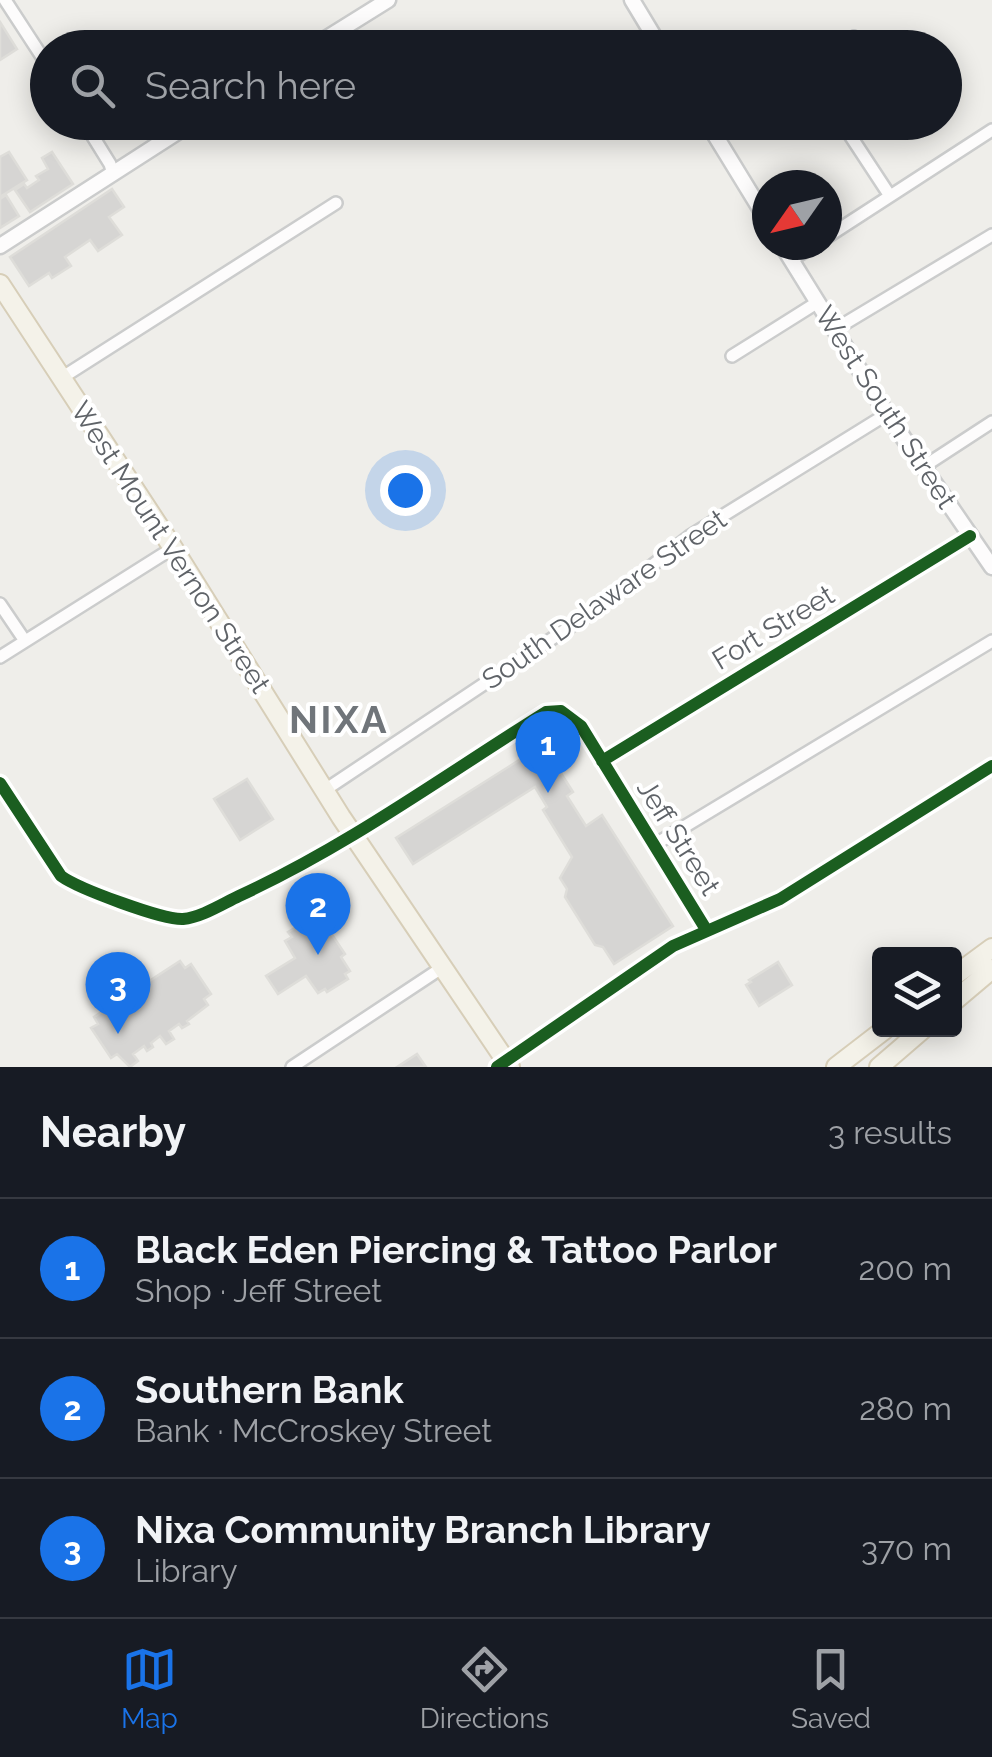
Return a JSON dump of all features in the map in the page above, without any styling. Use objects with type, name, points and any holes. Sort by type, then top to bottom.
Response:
[{"type":"main road","name":"West Mount Vernon Street","points":[[2,291],[173,548],[352,834],[507,1065]]},
{"type":"main road","points":[[962,970],[992,948]]},
{"type":"main road","points":[[962,994],[992,969]]},
{"type":"main road","points":[[836,1067],[875,1037]]},
{"type":"main road","points":[[878,1067],[914,1037]]},
{"type":"street","points":[[5,0],[30,38]]},
{"type":"street","points":[[334,30],[363,7],[388,0]]},
{"type":"street","points":[[632,0],[650,30]]},
{"type":"street","points":[[842,227],[992,130]]},
{"type":"street","points":[[95,140],[112,174]]},
{"type":"street","points":[[0,246],[165,140]]},
{"type":"street","points":[[718,140],[752,195]]},
{"type":"street","points":[[853,140],[890,196]]},
{"type":"street","points":[[62,378],[336,203]]},
{"type":"street","points":[[834,330],[992,234]]},
{"type":"street","name":"West South Street","points":[[791,260],[887,414],[992,567]]},
{"type":"street","points":[[732,356],[818,302]]},
{"type":"street","name":"South Delaware Street","points":[[325,790],[595,610],[690,536],[887,414]]},
{"type":"street","points":[[923,468],[992,422]]},
{"type":"street","name":"Fort Street","points":[[602,761],[970,536]]},
{"type":"street","points":[[0,657],[173,548]]},
{"type":"street","points":[[0,604],[25,641]]},
{"type":"street","points":[[654,845],[992,641]]},
{"type":"street","name":"Jeff Street","points":[[352,834],[377,822],[546,712],[562,711],[581,726],[707,931]]},
{"type":"street","points":[[507,1065],[672,946],[780,899],[992,766]]},
{"type":"street","points":[[0,784],[62,876],[82,888],[171,918],[183,919],[279,877],[352,834]]},
{"type":"street","points":[[292,1067],[443,968]]},
{"type":"building","points":[[0,22],[17,49],[0,60]]},
{"type":"building","points":[[9,152],[27,180],[0,197],[0,157]]},
{"type":"building","points":[[52,152],[73,184],[30,212],[15,190],[39,180],[36,176],[48,169],[42,158]]},
{"type":"building","points":[[112,189],[124,207],[109,217],[122,235],[98,251],[90,240],[65,257],[71,266],[52,278],[49,273],[29,286],[10,257]]},
{"type":"building","points":[[6,195],[19,216],[0,228],[0,199]]},
{"type":"building","points":[[543,745],[573,792],[567,796],[586,826],[602,815],[673,926],[614,964],[603,947],[595,945],[565,897],[567,889],[560,878],[572,857],[543,810],[547,807],[535,787],[413,864],[396,838]]},
{"type":"building","points":[[247,779],[273,819],[240,840],[214,799]]},
{"type":"building","points":[[309,919],[311,923],[317,920],[327,936],[331,933],[345,954],[341,957],[350,971],[345,974],[348,979],[318,993],[306,976],[278,994],[266,976],[295,958],[285,941],[292,937],[288,932]]},
{"type":"building","points":[[180,961],[185,968],[191,964],[211,994],[204,999],[208,1005],[187,1021],[189,1024],[182,1028],[179,1024],[169,1031],[174,1039],[166,1044],[160,1036],[147,1051],[144,1046],[133,1054],[138,1061],[130,1067],[117,1054],[111,1058],[91,1028],[98,1024],[94,1017]]},
{"type":"building","points":[[778,962],[792,985],[759,1006],[746,985]]},
{"type":"building","points":[[417,1054],[426,1067],[397,1067]]},
{"type":"cycle path","points":[[602,761],[970,536]]},
{"type":"cycle path","points":[[0,783],[61,876],[121,903],[183,919],[212,910],[319,855],[546,712],[561,711],[581,726],[707,931]]},
{"type":"cycle path","points":[[497,1067],[673,946],[780,899],[992,766]]},
{"type":"place","name":"Black Eden Piercing & Tattoo Parlor","points":[[548,793]]},
{"type":"place","name":"Southern Bank","points":[[318,955]]},
{"type":"place","name":"Nixa Community Branch Library","points":[[118,1034]]},
{"type":"district","name":"NIXA","points":[[339,720]]}]
